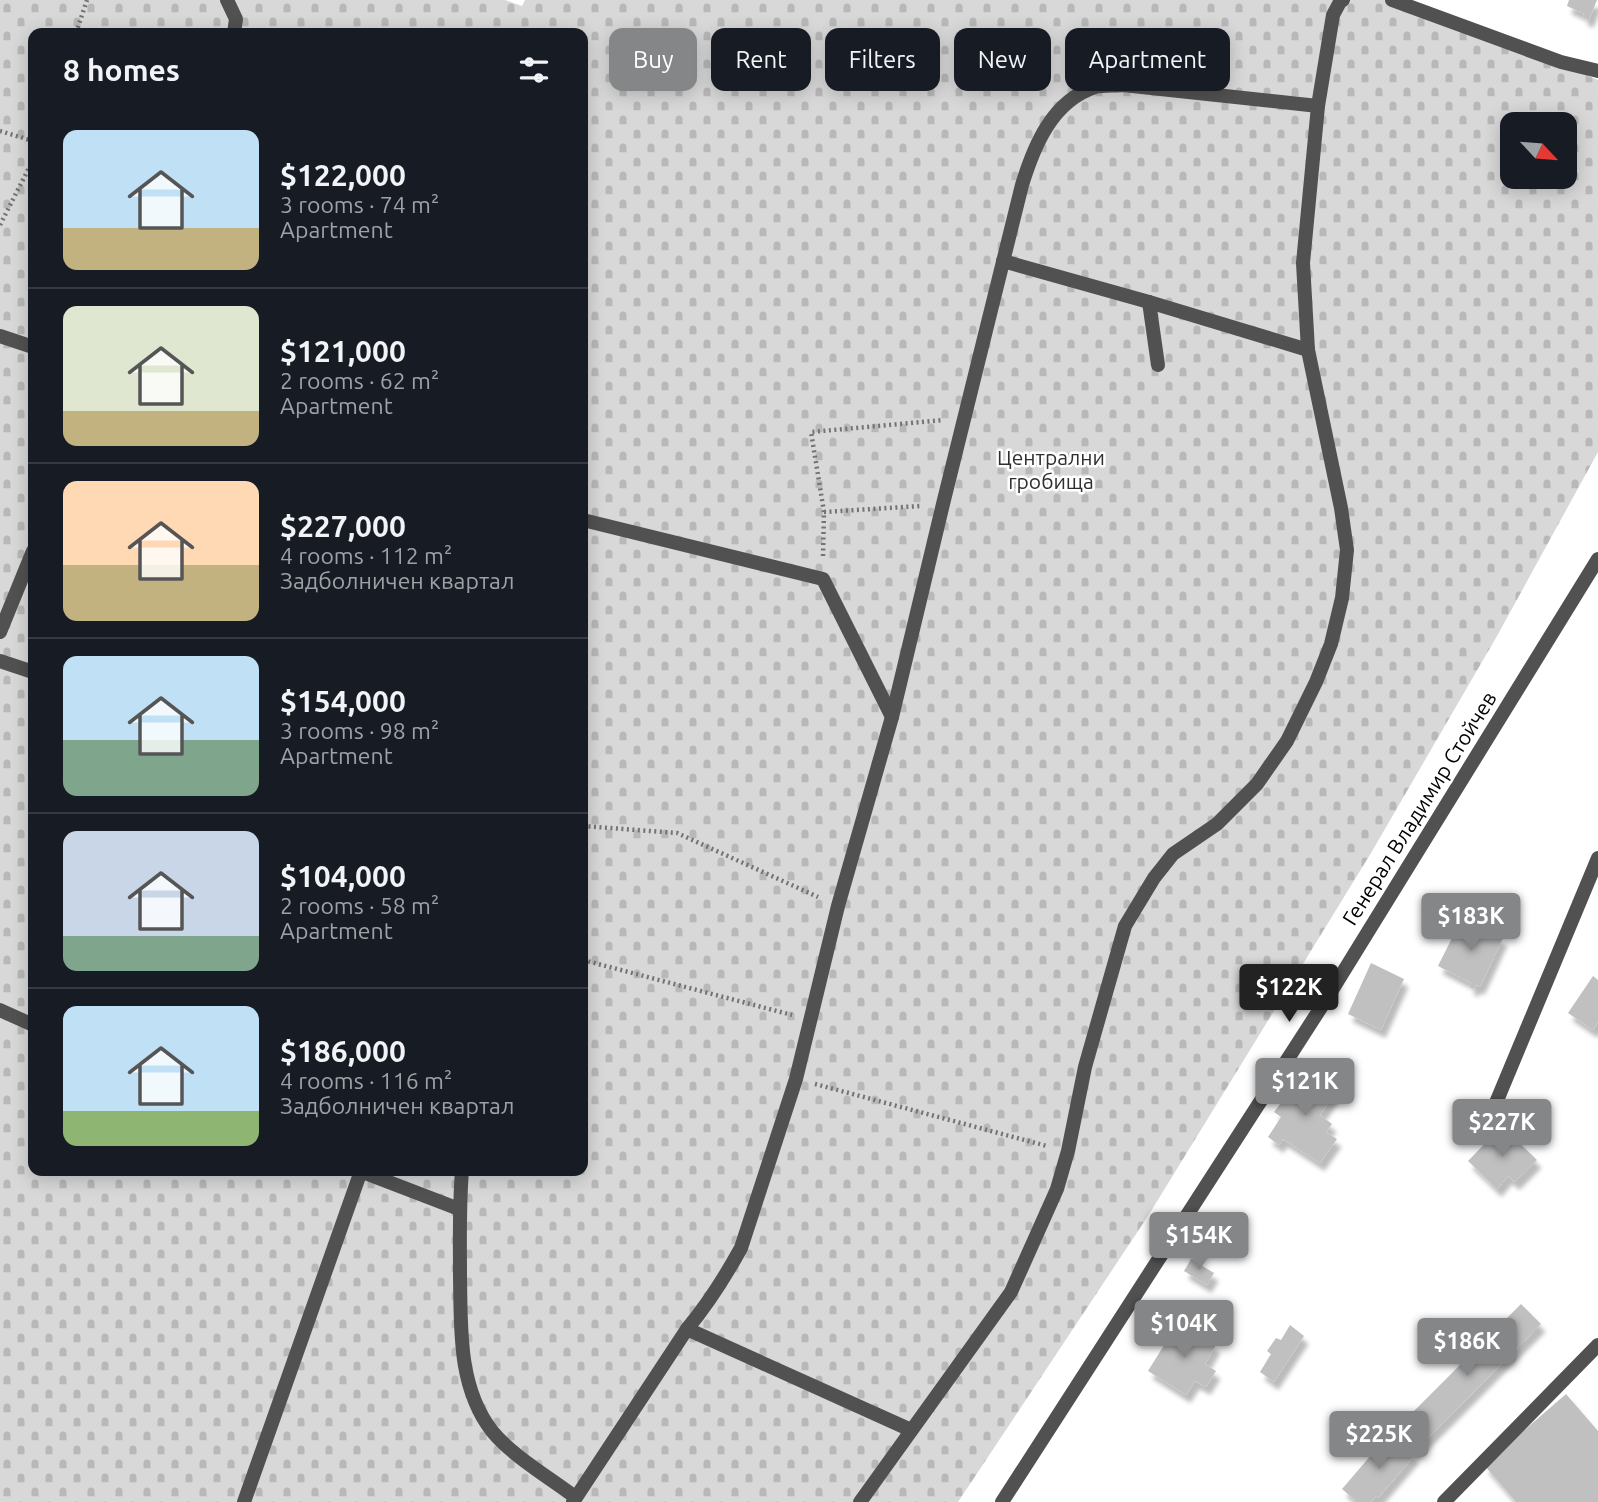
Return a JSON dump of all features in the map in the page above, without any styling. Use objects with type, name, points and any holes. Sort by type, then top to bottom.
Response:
[{"type":"street","points":[[227,0],[236,19],[235,28]]},
{"type":"street","points":[[860,1502],[1011,1292],[1056,1189],[1068,1151],[1085,1066],[1125,926],[1154,878],[1173,854],[1217,824],[1256,784],[1287,741],[1331,644],[1342,598],[1348,550],[1308,350],[1303,263],[1318,106],[1333,15],[1343,0]]},
{"type":"street","points":[[1392,0],[1561,62],[1598,71]]},
{"type":"street","points":[[462,1176],[459,1209],[462,1349],[475,1404],[493,1432],[574,1499],[687,1329],[707,1306],[741,1248],[796,1079],[838,906],[892,717],[1022,185],[1036,145],[1048,125],[1075,96],[1097,86],[1123,85],[1318,106]]},
{"type":"street","points":[[1003,261],[1308,350]]},
{"type":"street","points":[[1149,302],[1158,365]]},
{"type":"street","points":[[0,336],[28,345]]},
{"type":"street","points":[[588,521],[823,579],[892,717]]},
{"type":"street","name":"Генерал Владимир Стойчев","points":[[1002,1502],[1329,995],[1598,559]]},
{"type":"street","points":[[0,632],[28,563]]},
{"type":"street","points":[[0,661],[28,670]]},
{"type":"street","points":[[1493,1110],[1598,858]]},
{"type":"street","points":[[0,1010],[28,1023]]},
{"type":"street","points":[[244,1502],[359,1176]]},
{"type":"street","points":[[374,1176],[459,1209]]},
{"type":"street","points":[[687,1329],[911,1430]]},
{"type":"street","points":[[1444,1502],[1598,1345]]},
{"type":"path","points":[[78,28],[87,0]]},
{"type":"path","points":[[0,131],[28,139]]},
{"type":"path","points":[[0,225],[28,170]]},
{"type":"path","points":[[823,579],[824,512],[811,432],[965,418]]},
{"type":"path","points":[[824,512],[943,505]]},
{"type":"path","points":[[588,826],[677,833],[838,906]]},
{"type":"path","points":[[588,961],[811,1020]]},
{"type":"path","points":[[796,1079],[1068,1151]]},
{"type":"green space","name":"Централни гробища","points":[[0,0],[505,0],[522,6],[525,0],[1384,0],[1440,14],[1598,80],[1598,452],[1497,636],[1371,853],[1148,1216],[958,1502],[0,1502]]},
{"type":"building","points":[[1569,0],[1597,0],[1589,20],[1583,17],[1584,14],[1567,6]]},
{"type":"building","points":[[1462,918],[1503,938],[1480,987],[1476,985],[1474,989],[1469,987],[1471,983],[1438,966]]},
{"type":"building","points":[[1371,963],[1404,979],[1381,1030],[1348,1014]]},
{"type":"building","points":[[1593,976],[1598,980],[1598,1022],[1593,1030],[1568,1013]]},
{"type":"building","points":[[1305,1071],[1336,1092],[1320,1115],[1332,1124],[1326,1132],[1337,1139],[1320,1163],[1283,1139],[1279,1145],[1268,1137],[1281,1117],[1274,1112]]},
{"type":"building","points":[[1502,1126],[1537,1160],[1515,1182],[1508,1176],[1497,1189],[1468,1161]]},
{"type":"building","points":[[1191,1259],[1214,1273],[1207,1285],[1184,1271]]},
{"type":"building","points":[[1521,1304],[1541,1324],[1414,1452],[1393,1432]]},
{"type":"building","points":[[1179,1321],[1216,1345],[1205,1364],[1216,1371],[1206,1387],[1195,1381],[1186,1395],[1148,1371]]},
{"type":"building","points":[[1290,1325],[1304,1336],[1274,1382],[1260,1372],[1271,1354],[1267,1351],[1276,1338],[1281,1340]]},
{"type":"building","points":[[1566,1394],[1598,1431],[1598,1502],[1516,1502],[1484,1465]]},
{"type":"building","points":[[1390,1433],[1415,1455],[1378,1498],[1376,1496],[1371,1502],[1357,1502],[1342,1489]]}]
